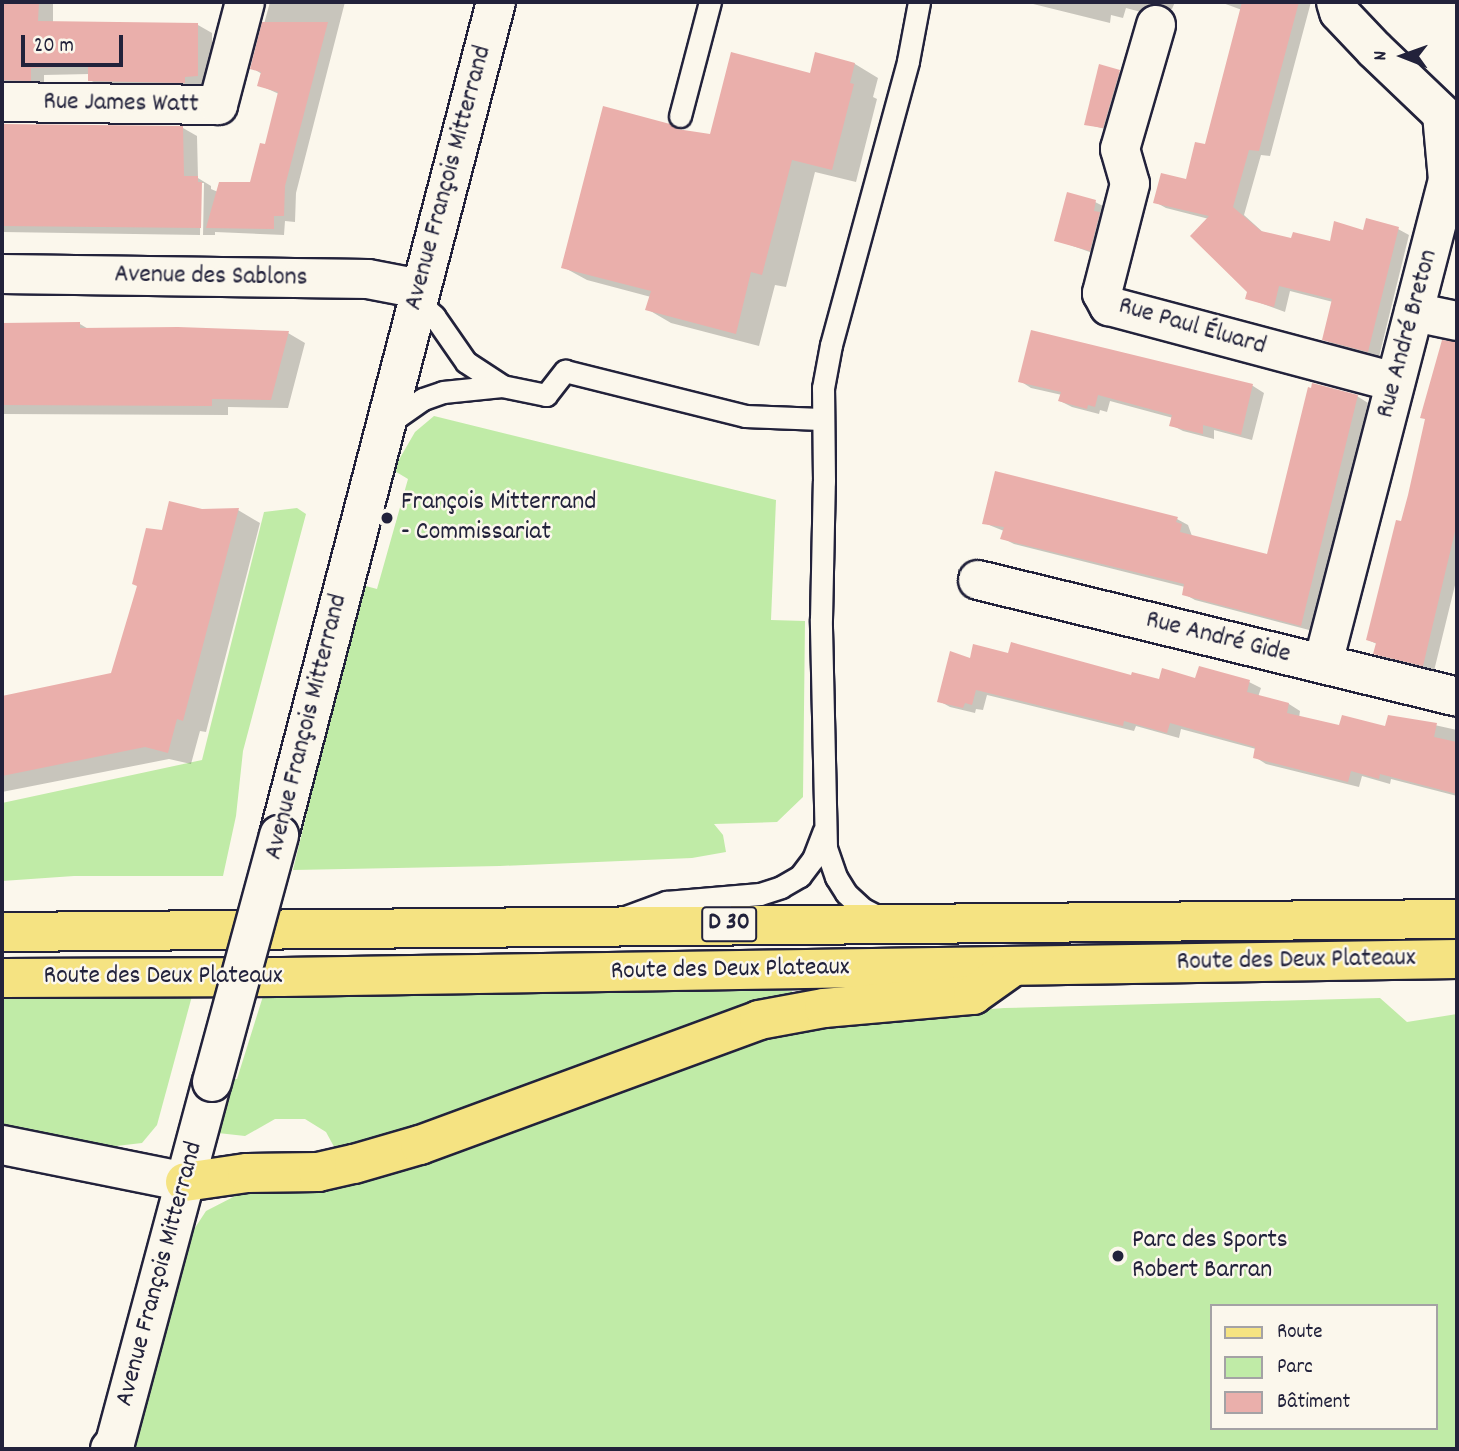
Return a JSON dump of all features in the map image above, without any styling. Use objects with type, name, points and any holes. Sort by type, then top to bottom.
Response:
[{"type":"main road","name":"Route des Deux Plateaux","points":[[2,932],[1457,919]]},
{"type":"main road","name":"Route des Deux Plateaux","points":[[2,978],[1457,959]]},
{"type":"main road","points":[[185,1182],[247,1173],[318,1172],[354,1164],[420,1145],[759,1020],[824,1008],[973,995],[1014,966]]},
{"type":"street","name":"Rue James Watt","points":[[2,102],[218,104],[245,2]]},
{"type":"street","name":"Avenue François Mitterrand","points":[[110,1449],[115,1443],[279,835],[496,2]]},
{"type":"street","name":"Rue André Breton","points":[[1323,663],[1395,382],[1452,179],[1441,114],[1339,12],[1336,2]]},
{"type":"street","name":"Rue Paul Éluard","points":[[1156,24],[1120,149],[1130,184],[1102,293],[1109,306],[1395,382]]},
{"type":"street","name":"Avenue des Sablons","points":[[2,274],[368,279],[418,295]]},
{"type":"street","points":[[1414,312],[1457,321]]},
{"type":"street","name":"Rue André Gide","points":[[978,580],[1457,697]]},
{"type":"street","points":[[2,1145],[185,1182]]},
{"type":"lane","points":[[680,116],[710,2]]},
{"type":"lane","points":[[892,922],[863,909],[846,893],[831,863],[825,825],[821,619],[824,481],[821,419],[822,388],[831,345],[908,61],[919,2]]},
{"type":"lane","points":[[418,295],[466,362],[502,386]]},
{"type":"lane","points":[[384,427],[423,399],[443,392],[502,386],[546,395],[565,372],[745,415],[821,419]]},
{"type":"lane","points":[[604,925],[666,902],[760,894],[782,887],[800,876],[813,859],[825,825]]},
{"type":"green space","points":[[434,416],[776,500],[771,620],[805,621],[803,797],[777,822],[714,824],[723,835],[726,852],[692,858],[500,866],[293,870],[362,585],[377,589],[408,479],[393,470],[415,432]]},
{"type":"green space","points":[[297,508],[306,514],[243,751],[236,816],[223,876],[74,876],[2,881],[2,803],[202,760],[264,512]]},
{"type":"green space","points":[[792,991],[794,999],[338,1154],[326,1132],[305,1119],[275,1119],[245,1136],[218,1133],[228,1079],[237,1079],[264,993]]},
{"type":"green space","points":[[2,995],[192,996],[157,1125],[142,1143],[99,1148],[2,1133]]},
{"type":"green space","points":[[1380,998],[1407,1022],[1457,1014],[1457,1449],[130,1449],[187,1240],[206,1211],[239,1194],[310,1182],[761,1032],[840,1021],[1004,1008]]},
{"type":"building","points":[[2,2],[39,2],[38,21],[198,23],[198,76],[185,77],[185,83],[88,81],[88,66],[31,68],[31,81],[2,80]]},
{"type":"building","points":[[1242,2],[1299,2],[1259,151],[1249,150],[1233,207],[1261,231],[1291,238],[1293,232],[1330,241],[1334,221],[1363,230],[1366,218],[1399,227],[1368,352],[1322,340],[1332,299],[1279,286],[1274,307],[1245,299],[1247,292],[1190,236],[1209,216],[1153,203],[1161,173],[1186,179],[1195,142],[1205,144]]},
{"type":"building","points":[[262,22],[328,22],[285,186],[284,216],[274,216],[274,229],[206,228],[219,182],[250,182],[260,143],[265,144],[278,92],[257,86],[261,72],[250,69]]},
{"type":"building","points":[[731,52],[810,73],[815,52],[855,63],[850,83],[854,84],[832,170],[792,160],[762,275],[751,272],[736,334],[645,310],[651,291],[561,268],[603,106],[670,124],[677,129],[710,134]]},
{"type":"building","points":[[1099,64],[1120,70],[1103,128],[1084,125]]},
{"type":"building","points":[[2,124],[183,126],[184,176],[198,176],[198,182],[202,182],[201,228],[2,226]]},
{"type":"building","points":[[1067,192],[1096,200],[1094,211],[1100,212],[1090,251],[1054,241]]},
{"type":"building","points":[[80,322],[80,328],[178,327],[289,331],[271,400],[212,399],[212,406],[2,405],[2,323]]},
{"type":"building","points":[[1031,330],[1253,384],[1241,435],[1203,425],[1203,434],[1169,426],[1172,415],[1098,395],[1095,407],[1088,405],[1087,409],[1058,401],[1061,392],[1018,382]]},
{"type":"building","points":[[1442,340],[1457,342],[1457,523],[1423,666],[1373,654],[1376,643],[1366,640],[1396,520],[1401,521],[1408,495],[1425,419],[1420,418]]},
{"type":"building","points":[[1312,383],[1358,395],[1301,626],[1182,595],[1184,584],[1000,539],[1004,527],[982,524],[995,471],[1178,517],[1176,522],[1182,524],[1180,532],[1267,554],[1308,387],[1311,388]]},
{"type":"building","points":[[169,501],[202,509],[239,508],[183,721],[177,719],[168,753],[145,747],[2,776],[2,696],[111,673],[137,586],[132,584],[146,528],[162,530]]},
{"type":"building","points":[[1011,642],[1131,675],[1132,672],[1159,679],[1162,668],[1195,678],[1199,666],[1250,680],[1247,692],[1289,703],[1287,713],[1339,725],[1342,715],[1385,726],[1388,715],[1437,723],[1434,737],[1457,742],[1457,794],[1380,774],[1379,779],[1351,771],[1348,782],[1253,758],[1255,747],[1170,723],[1167,733],[1124,721],[1123,726],[976,690],[972,705],[965,703],[963,708],[937,702],[950,651],[970,658],[973,644],[1008,653]]},
{"type":"place","name":"François Mitterrand - Commissariat","points":[[387,518]]},
{"type":"place","name":"Parc des Sports Robert Barran","points":[[1118,1256]]}]
